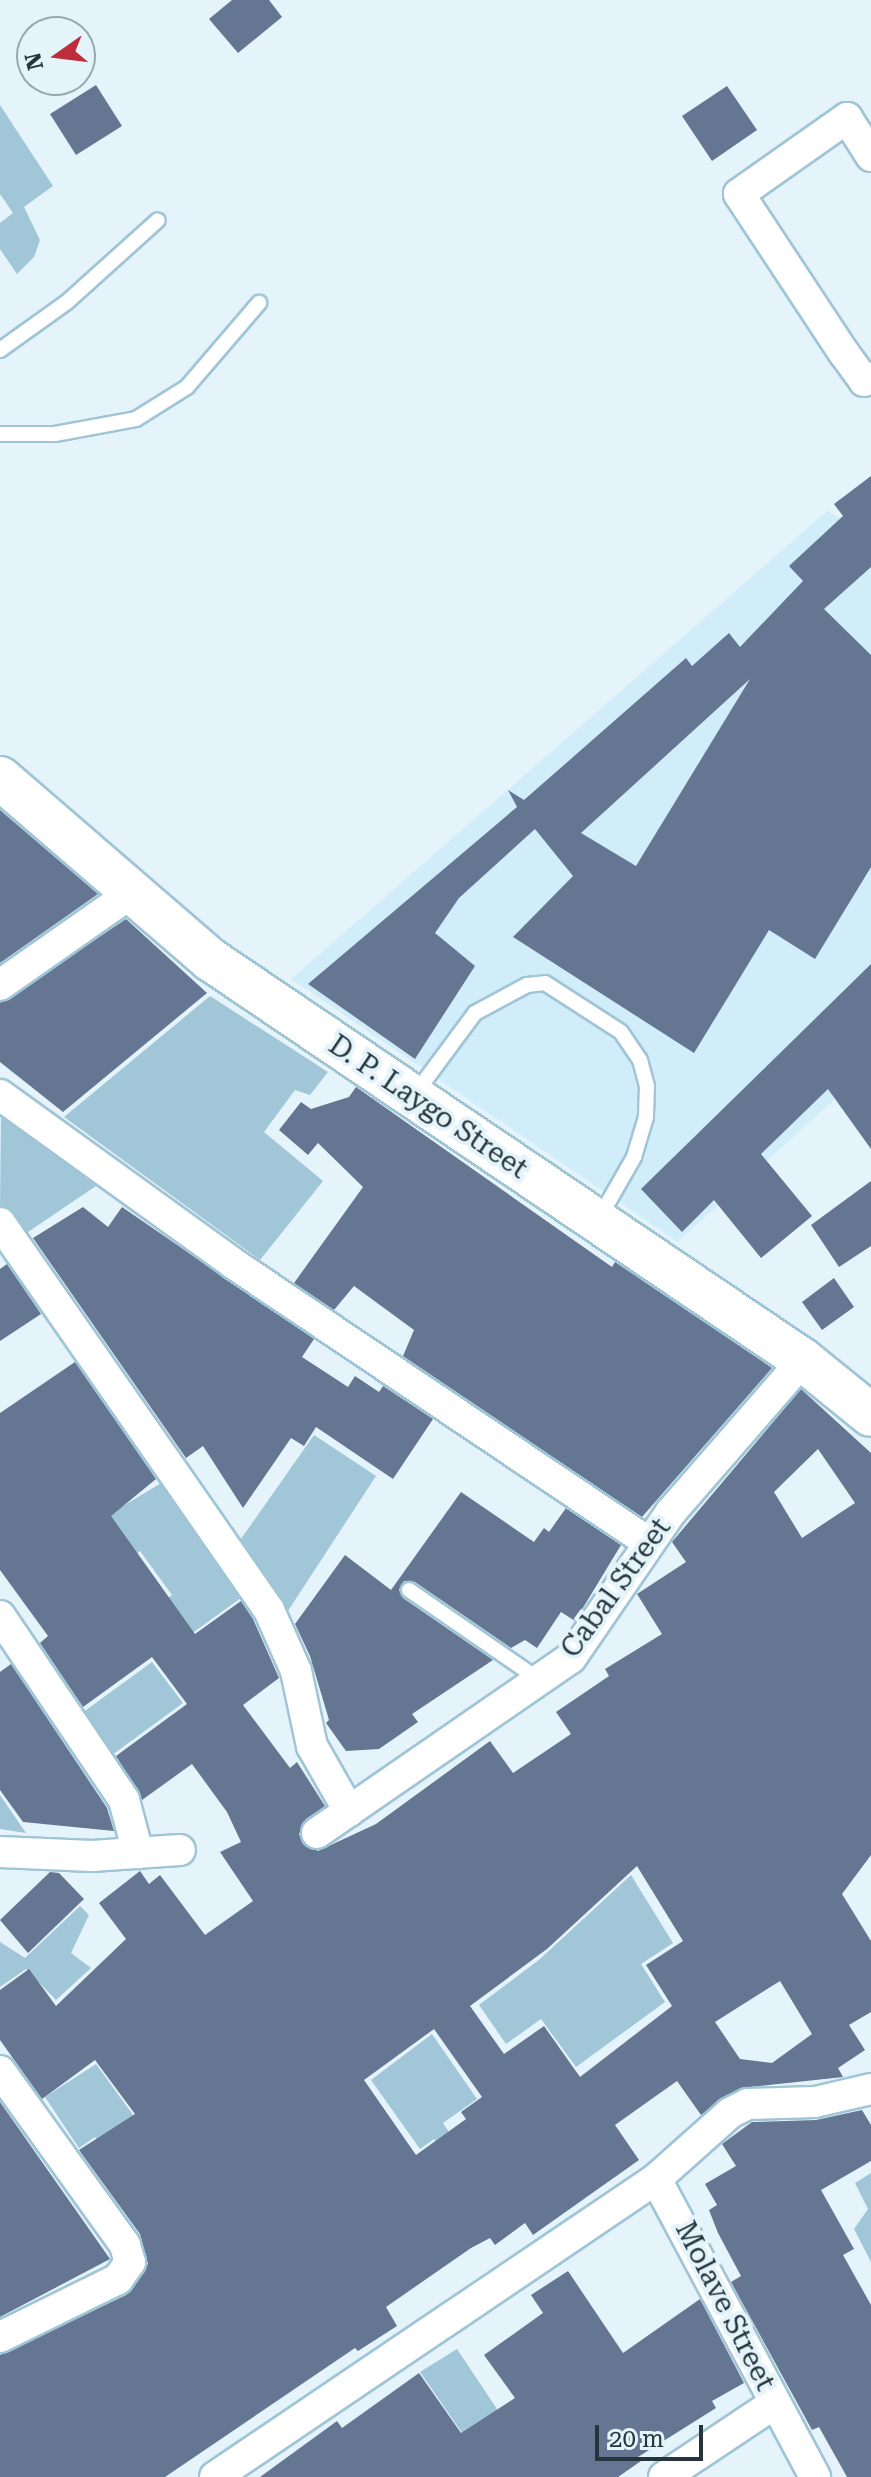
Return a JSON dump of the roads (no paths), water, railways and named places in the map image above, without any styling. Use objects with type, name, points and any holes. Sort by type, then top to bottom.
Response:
[{"type":"main road","name":"D. P. Laygo Street","points":[[0,778],[130,894],[211,960],[803,1360],[871,1415]]},
{"type":"street","points":[[868,379],[739,194],[847,118],[871,156]]},
{"type":"street","points":[[0,985],[130,894]]},
{"type":"street","points":[[0,1095],[234,1264],[648,1542]]},
{"type":"street","points":[[0,1223],[269,1610],[296,1671],[312,1746],[349,1811]]},
{"type":"street","name":"Cabal Street","points":[[317,1833],[541,1681],[590,1634],[648,1542],[803,1360]]},
{"type":"street","points":[[0,1616],[124,1800],[138,1853]]},
{"type":"street","points":[[0,1852],[138,1853],[180,1850]]},
{"type":"street","points":[[0,2071],[125,2245],[130,2262],[118,2279],[0,2337]]},
{"type":"street","points":[[215,2477],[656,2179],[701,2134],[748,2104],[815,2102],[871,2089]]},
{"type":"street","name":"Molave Street","points":[[656,2179],[815,2477]]},
{"type":"street","points":[[664,2477],[775,2403]]},
{"type":"lane","points":[[0,350],[67,302],[158,220]]},
{"type":"lane","points":[[0,434],[55,434],[136,419],[187,387],[259,303]]},
{"type":"lane","points":[[412,1098],[475,1013],[527,985],[545,983],[621,1032],[640,1060],[647,1086],[646,1117],[634,1157],[598,1220]]},
{"type":"lane","points":[[409,1590],[541,1681]]}]
